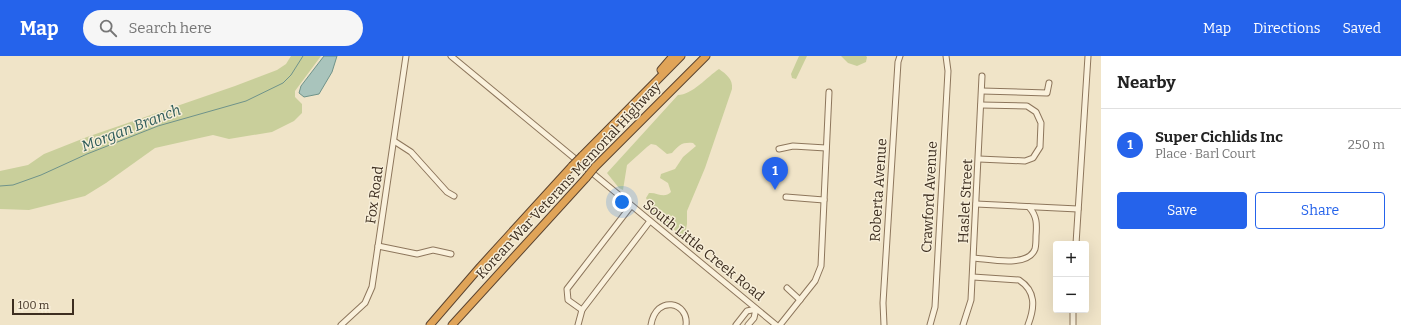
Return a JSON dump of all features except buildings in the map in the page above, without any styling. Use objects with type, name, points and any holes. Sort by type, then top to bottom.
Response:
[{"type":"highway","points":[[632,105],[673,56]]},
{"type":"highway","name":"Korean War Veterans Memorial Highway","points":[[430,325],[484,262],[572,166],[681,56]]},
{"type":"highway","name":"Korean War Veterans Memorial Highway","points":[[452,325],[595,168],[706,56]]},
{"type":"street","name":"Fox Road","points":[[341,325],[368,299],[373,280],[406,56]]},
{"type":"street","name":"South Little Creek Road","points":[[450,56],[776,325]]},
{"type":"street","name":"Roberta Avenue","points":[[884,325],[883,303],[898,62],[900,56]]},
{"type":"street","name":"Crawford Avenue","points":[[930,325],[935,307],[948,70],[946,56]]},
{"type":"street","points":[[1076,241],[1088,56]]},
{"type":"street","name":"Haslet Street","points":[[963,325],[971,300],[973,277],[982,76]]},
{"type":"street","points":[[982,91],[1047,93],[1049,83]]},
{"type":"street","points":[[780,325],[819,275],[821,266],[829,92]]},
{"type":"street","points":[[979,159],[1025,161],[1032,158],[1040,147],[1041,131],[1041,123],[1036,112],[1027,106],[981,105]]},
{"type":"street","points":[[394,140],[411,152],[447,192],[454,196]]},
{"type":"street","points":[[779,149],[793,146],[826,148]]},
{"type":"street","points":[[786,197],[824,200]]},
{"type":"street","points":[[976,204],[1078,209]]},
{"type":"street","points":[[582,310],[568,300],[567,288],[631,206]]},
{"type":"street","points":[[974,258],[1012,261],[1023,260],[1029,256],[1035,249],[1037,223],[1035,214],[1029,207]]},
{"type":"street","points":[[578,325],[582,310],[650,221]]},
{"type":"street","points":[[378,246],[417,254],[434,250],[451,254]]},
{"type":"street","points":[[973,277],[1019,280],[1025,284],[1031,290],[1032,298],[1032,317],[1028,325]]},
{"type":"street","points":[[787,288],[800,300]]},
{"type":"street","points":[[651,325],[653,316],[657,309],[668,305],[676,306],[682,311],[686,318],[686,325]]},
{"type":"street","points":[[736,325],[747,311],[756,309],[754,318],[748,325]]},
{"type":"street","points":[[1073,313],[1073,325]]},
{"type":"green space","points":[[291,56],[321,56],[295,91],[295,97],[302,104],[302,113],[294,121],[272,132],[229,139],[213,135],[155,148],[85,196],[29,210],[0,209],[0,171],[28,165],[44,154],[87,137],[277,70],[286,64]]},
{"type":"green space","points":[[799,56],[807,56],[796,79],[792,78],[791,74]]},
{"type":"green space","points":[[841,56],[867,57],[866,62],[857,66],[848,63]]},
{"type":"green space","points":[[719,69],[730,80],[732,89],[705,168],[687,211],[685,234],[680,234],[654,214],[646,198],[649,193],[666,195],[671,192],[668,183],[660,178],[661,174],[675,169],[683,157],[696,146],[693,143],[683,144],[672,153],[667,154],[656,145],[651,144],[627,165],[623,190],[619,188],[607,173],[678,95],[694,89]]},
{"type":"water","points":[[324,56],[337,56],[332,72],[319,94],[304,97],[299,93],[301,86]]},
{"type":"waterway","name":"Morgan Branch","points":[[0,186],[13,185],[41,175],[87,154],[158,126],[246,101],[283,83],[291,75],[303,56]]},
{"type":"place","name":"Super Cichlids Inc","points":[[775,190]]}]
